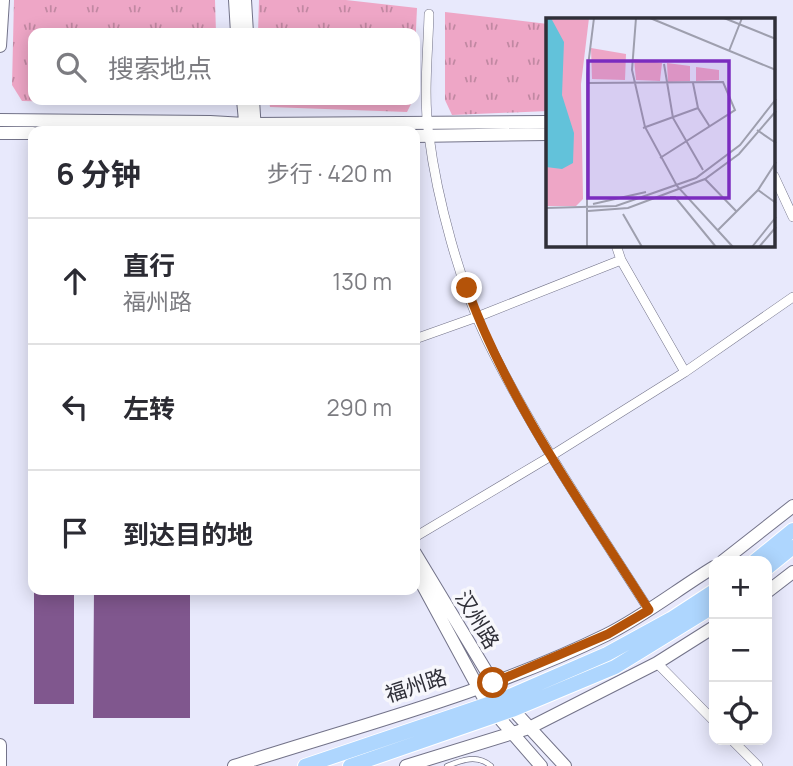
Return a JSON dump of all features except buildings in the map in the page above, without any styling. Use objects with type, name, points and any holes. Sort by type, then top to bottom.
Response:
[{"type":"main road","points":[[761,556],[793,530]]},
{"type":"main road","points":[[772,564],[793,547]]},
{"type":"main road","name":"福州路","points":[[508,705],[671,619],[709,594]]},
{"type":"main road","name":"福州路","points":[[305,766],[508,705],[615,667],[709,609]]},
{"type":"main road","name":"福州路","points":[[350,766],[491,710]]},
{"type":"street","points":[[0,46],[3,0]]},
{"type":"street","points":[[235,0],[237,28]]},
{"type":"street","points":[[245,0],[247,28]]},
{"type":"street","points":[[429,14],[428,130],[443,207],[477,317],[551,456],[649,610]]},
{"type":"street","points":[[244,105],[250,126]]},
{"type":"street","points":[[250,126],[252,105]]},
{"type":"street","points":[[0,120],[210,122],[237,126]]},
{"type":"street","points":[[420,134],[428,130],[546,122]]},
{"type":"street","points":[[420,130],[546,134]]},
{"type":"street","points":[[0,133],[28,133]]},
{"type":"street","points":[[776,180],[793,217]]},
{"type":"street","points":[[617,247],[621,260],[685,372]]},
{"type":"street","points":[[420,337],[621,260]]},
{"type":"street","points":[[420,534],[685,372],[793,297]]},
{"type":"street","points":[[729,556],[793,506]]},
{"type":"street","name":"汉州路","points":[[420,561],[508,705],[565,766]]},
{"type":"street","name":"福州路","points":[[234,766],[493,683],[608,634],[709,570]]},
{"type":"street","points":[[772,588],[793,572]]},
{"type":"street","name":"汉州路","points":[[420,580],[491,710],[541,766]]},
{"type":"street","points":[[406,766],[529,728],[657,663],[709,630]]},
{"type":"street","points":[[657,663],[709,716]]},
{"type":"street","points":[[0,745],[0,766]]},
{"type":"street","points":[[737,745],[758,766]]},
{"type":"lane","points":[[447,766],[471,758],[491,766]]},
{"type":"green space","points":[[14,0],[215,0],[216,28],[28,28],[28,101],[22,101],[12,85]]},
{"type":"green space","points":[[259,0],[346,0],[417,8],[416,28],[258,28]]},
{"type":"green space","points":[[445,12],[546,24],[546,111],[452,115],[445,100]]},
{"type":"green space","points":[[270,105],[410,105],[407,112]]},
{"type":"route","points":[[467,288],[488,341],[551,456],[649,610],[608,634],[493,683]]}]
